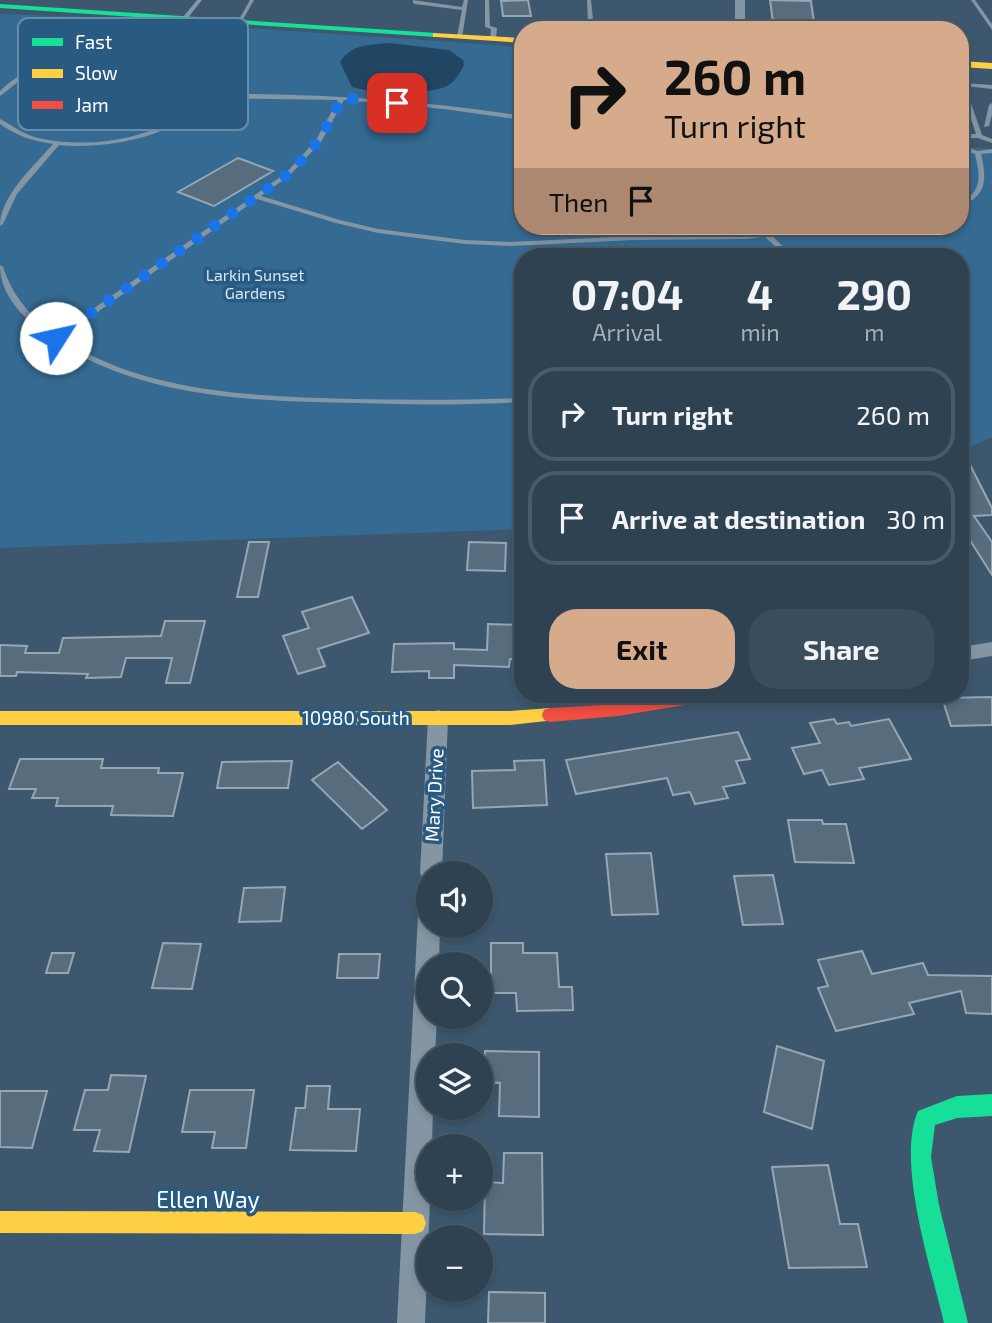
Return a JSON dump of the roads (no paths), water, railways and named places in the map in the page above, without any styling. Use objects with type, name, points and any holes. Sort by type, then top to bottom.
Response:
[{"type":"street","points":[[740,0],[740,21]]},
{"type":"street","points":[[0,6],[171,18]]},
{"type":"street","points":[[248,23],[514,40]]},
{"type":"street","points":[[969,65],[992,66]]},
{"type":"street","points":[[969,653],[992,649]]},
{"type":"street","name":"10980 South","points":[[0,718],[559,716],[661,703]]},
{"type":"street","name":"Mary Drive","points":[[432,861],[438,718]]},
{"type":"street","points":[[411,1323],[428,938]]},
{"type":"street","points":[[956,1323],[928,1205],[920,1157],[925,1118],[957,1107],[992,1105]]},
{"type":"street","name":"Ellen Way","points":[[0,1222],[415,1223]]},
{"type":"lane","points":[[186,18],[200,0]]},
{"type":"lane","points":[[241,18],[252,0]]},
{"type":"lane","points":[[415,0],[415,3],[423,6],[464,9]]},
{"type":"lane","points":[[460,37],[466,0]]},
{"type":"lane","points":[[487,0],[488,27],[494,29],[493,39]]},
{"type":"lane","points":[[589,0],[590,21]]},
{"type":"lane","points":[[973,0],[992,27]]},
{"type":"lane","points":[[0,94],[18,79]]},
{"type":"lane","points":[[969,84],[992,87]]},
{"type":"lane","points":[[248,96],[342,98],[475,110],[514,116]]},
{"type":"lane","points":[[56,338],[257,197],[305,158],[327,130],[342,98]]},
{"type":"lane","points":[[969,104],[979,136]]},
{"type":"lane","points":[[986,127],[992,105]]},
{"type":"lane","points":[[0,121],[19,134],[57,143],[110,142],[155,130]]},
{"type":"lane","points":[[969,124],[976,125]]},
{"type":"lane","points":[[969,136],[979,136],[992,141]]},
{"type":"lane","points":[[0,224],[14,193],[57,143]]},
{"type":"lane","points":[[969,150],[992,152]]},
{"type":"lane","points":[[969,198],[981,188],[984,179],[978,153]]},
{"type":"lane","points":[[257,197],[338,222],[421,238],[510,244],[777,235]]},
{"type":"lane","points":[[618,235],[618,239]]},
{"type":"lane","points":[[768,236],[781,248]]},
{"type":"lane","points":[[0,267],[3,280],[19,306],[39,327],[85,356],[136,376],[219,394],[390,402],[514,400]]},
{"type":"park label","name":"Larkin Sunset Gardens","points":[[255,284]]}]
